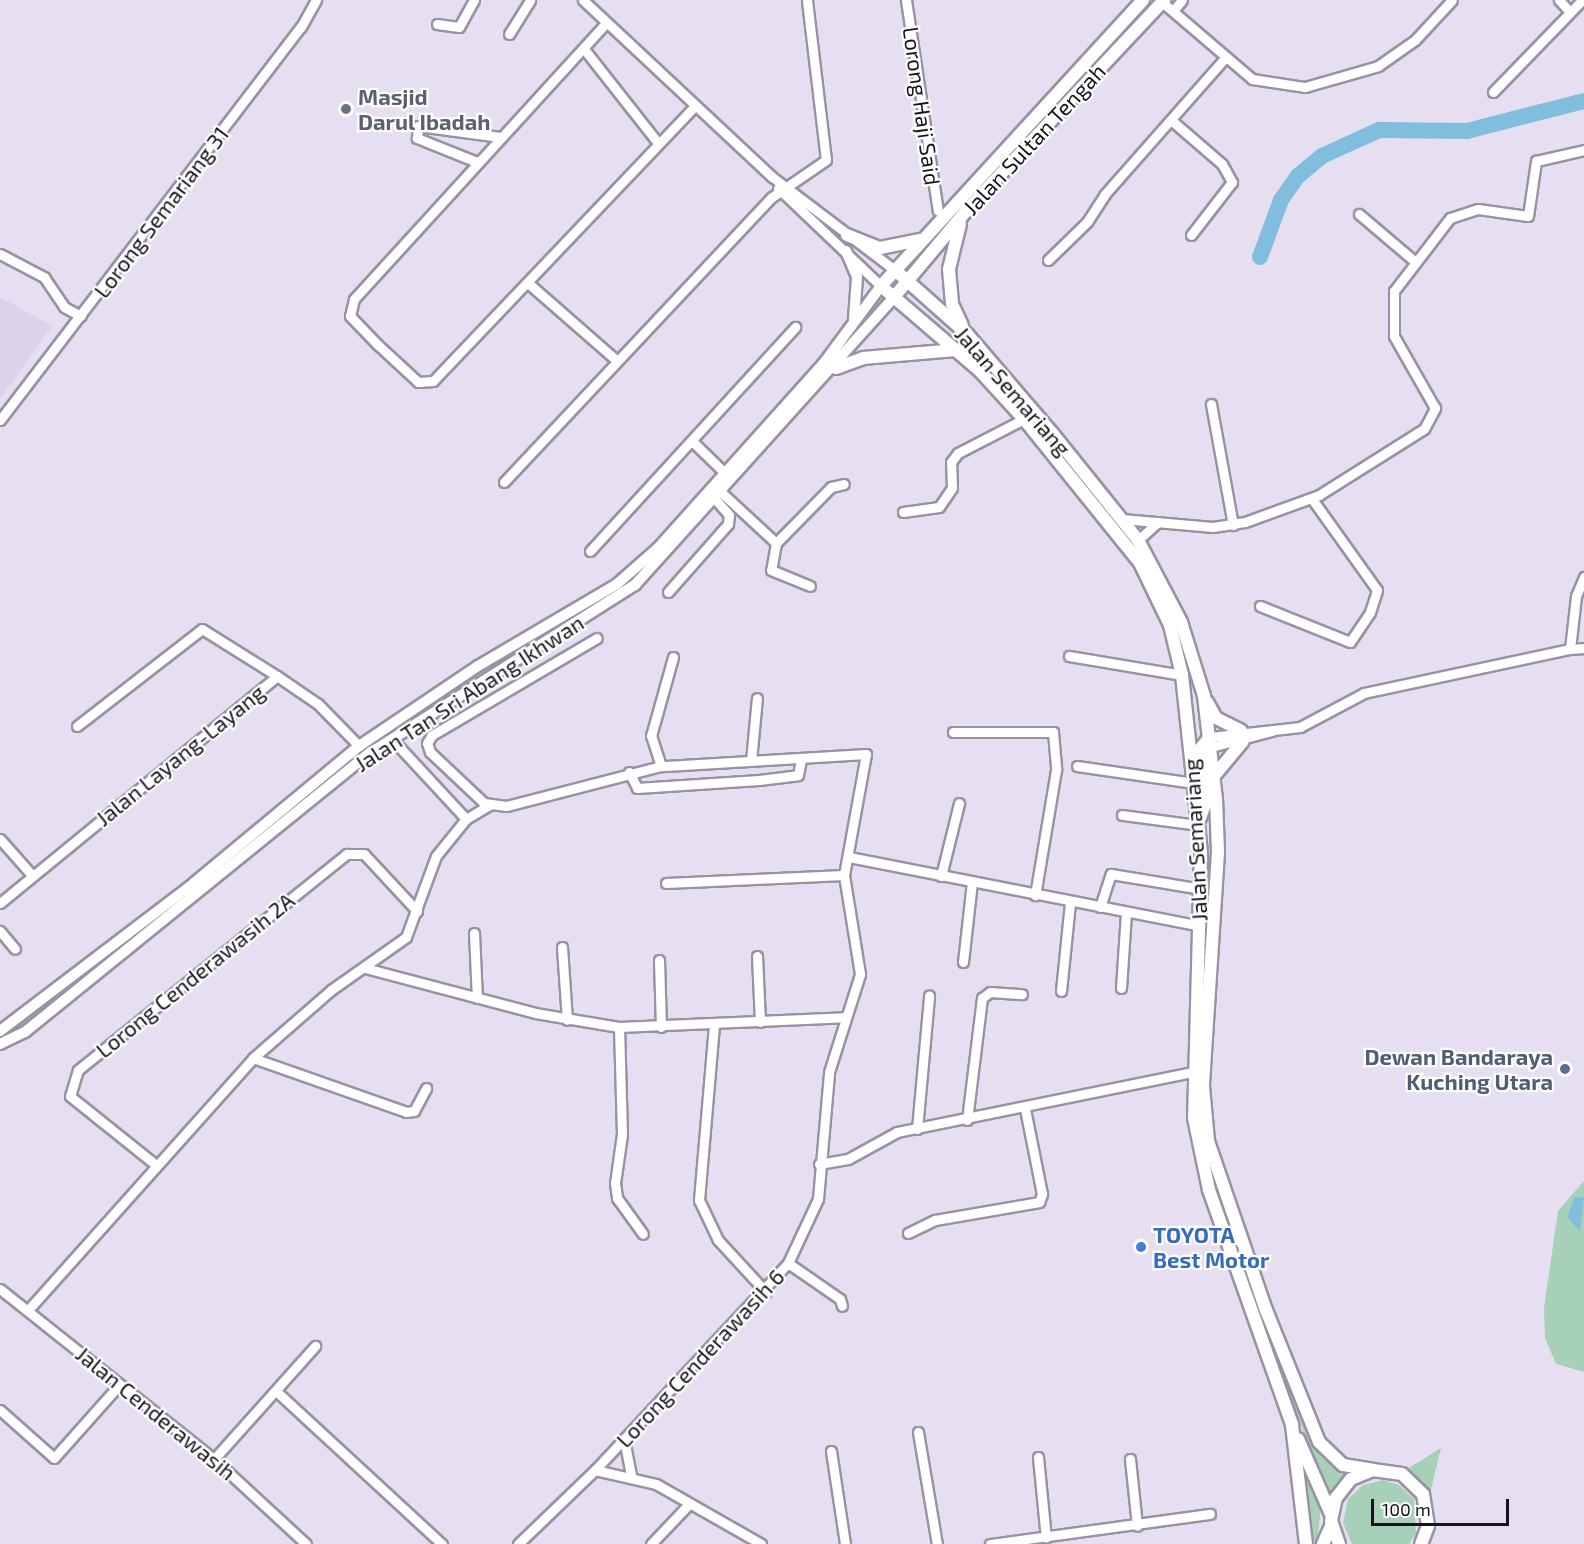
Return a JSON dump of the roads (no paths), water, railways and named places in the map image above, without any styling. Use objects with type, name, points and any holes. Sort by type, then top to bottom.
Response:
[{"type":"main road","name":"Jalan Sultan Tengah","points":[[881,286],[1143,0]]},
{"type":"main road","name":"Jalan Sultan Tengah","points":[[894,297],[967,210],[1163,1]]},
{"type":"main road","points":[[967,210],[949,258],[952,304],[967,334]]},
{"type":"main road","points":[[847,235],[894,249],[925,238]]},
{"type":"main road","name":"Jalan Semariang","points":[[895,270],[967,334],[1122,519],[1138,540],[1171,596],[1204,696],[1214,776],[1218,852],[1203,1086],[1208,1141],[1266,1310],[1319,1442],[1343,1465],[1402,1474],[1423,1494],[1428,1526],[1421,1544]]},
{"type":"main road","name":"Jalan Semariang","points":[[881,286],[956,350],[1024,419],[1140,563],[1170,625],[1182,675],[1198,824],[1202,888],[1191,1071],[1206,1178],[1292,1425],[1305,1544]]},
{"type":"main road","points":[[836,368],[872,356],[956,350]]},
{"type":"main road","points":[[1204,696],[1216,718],[1242,736],[1214,776]]},
{"type":"main road","points":[[1198,824],[1205,804],[1201,748],[1211,742]]},
{"type":"main road","points":[[1292,1425],[1339,1544]]},
{"type":"main road","points":[[1323,1544],[1342,1487],[1373,1470]]},
{"type":"street","name":"Lorong Semariang 31","points":[[0,420],[301,27],[315,0]]},
{"type":"street","points":[[437,24],[459,27],[474,0]]},
{"type":"street","points":[[509,34],[530,0]]},
{"type":"street","points":[[583,0],[694,107],[771,176],[881,286],[795,403]]},
{"type":"street","points":[[504,482],[783,188],[827,156],[807,0]]},
{"type":"street","name":"Lorong Haji Said","points":[[906,0],[938,211]]},
{"type":"street","points":[[1173,11],[1182,0]]},
{"type":"street","points":[[1163,1],[1225,58],[1265,85],[1327,84],[1400,53],[1452,0]]},
{"type":"street","points":[[1559,0],[1570,12]]},
{"type":"street","points":[[1493,92],[1582,0]]},
{"type":"street","points":[[606,23],[500,136],[349,308],[377,344],[418,382],[433,381],[694,107]]},
{"type":"street","points":[[584,49],[658,143]]},
{"type":"street","points":[[1048,260],[1087,222],[1105,194],[1225,58]]},
{"type":"street","points":[[1171,120],[1222,164],[1232,182],[1191,235]]},
{"type":"street","points":[[477,162],[417,138],[418,126],[500,136]]},
{"type":"street","points":[[1122,519],[1233,525],[1312,499],[1424,429],[1434,415],[1434,402],[1392,327],[1394,291],[1413,260],[1443,224],[1467,209],[1528,216],[1536,161],[1584,150]]},
{"type":"street","points":[[783,188],[895,270]]},
{"type":"street","points":[[1359,214],[1413,260]]},
{"type":"street","points":[[846,252],[857,277],[852,325]]},
{"type":"street","points":[[0,254],[44,277],[64,307],[81,316]]},
{"type":"street","points":[[528,283],[617,361]]},
{"type":"street","points":[[795,403],[836,368],[894,297]]},
{"type":"street","points":[[590,551],[694,442],[795,327]]},
{"type":"street","name":"Jalan Tan Sri Abang Ikhwan","points":[[0,1031],[194,884],[359,746],[478,666],[617,584],[795,403]]},
{"type":"street","name":"Jalan Tan Sri Abang Ikhwan","points":[[0,1044],[25,1032],[392,739],[635,585],[719,497],[795,403]]},
{"type":"street","points":[[1211,404],[1233,525]]},
{"type":"street","points":[[903,512],[939,507],[952,488],[951,462],[958,453],[1024,419]]},
{"type":"street","points":[[694,442],[725,472]]},
{"type":"street","points":[[810,586],[771,570],[776,543],[831,487],[844,484]]},
{"type":"street","points":[[719,497],[776,543]]},
{"type":"street","points":[[668,592],[728,524],[729,515],[719,497]]},
{"type":"street","points":[[1260,606],[1350,642],[1370,612],[1377,590],[1312,499]]},
{"type":"street","points":[[1138,540],[1158,522]]},
{"type":"street","points":[[1570,649],[1576,596],[1584,577]]},
{"type":"street","points":[[77,726],[202,629],[277,676]]},
{"type":"street","points":[[489,805],[430,752],[429,738],[597,638]]},
{"type":"street","points":[[1211,742],[1326,718],[1347,699],[1364,693],[1570,649],[1584,648]]},
{"type":"street","points":[[1069,656],[1182,675]]},
{"type":"street","points":[[661,766],[651,736],[673,657]]},
{"type":"street","name":"Jalan Layang-Layang","points":[[0,903],[277,676],[318,704],[359,746]]},
{"type":"street","points":[[751,761],[757,699]]},
{"type":"street","points":[[953,732],[1053,732],[1056,770],[1035,895]]},
{"type":"street","points":[[392,739],[466,819]]},
{"type":"street","name":"Lorong Cenderawasih 6","points":[[518,1544],[595,1470],[766,1292],[788,1263],[818,1199],[819,1164],[829,1072],[860,961],[844,875],[866,754],[801,759]]},
{"type":"street","points":[[28,1310],[253,1058],[406,937],[436,856],[466,819],[489,805],[525,802],[629,772],[661,766],[801,759],[798,775],[759,780],[637,788],[629,772]]},
{"type":"street","points":[[1077,766],[1194,783]]},
{"type":"street","points":[[941,876],[959,803]]},
{"type":"street","points":[[1122,815],[1198,824]]},
{"type":"street","points":[[0,839],[32,875]]},
{"type":"street","name":"Lorong Cenderawasih 2A","points":[[156,1165],[70,1096],[78,1070],[347,854],[364,854],[417,911]]},
{"type":"street","points":[[849,857],[1200,926]]},
{"type":"street","points":[[1100,907],[1111,874],[1202,888]]},
{"type":"street","points":[[666,883],[844,875]]},
{"type":"street","points":[[963,962],[972,882]]},
{"type":"street","points":[[1061,991],[1070,902]]},
{"type":"street","points":[[1121,988],[1126,912]]},
{"type":"street","points":[[0,931],[15,949]]},
{"type":"street","points":[[474,933],[477,998]]},
{"type":"street","points":[[562,947],[567,1020]]},
{"type":"street","points":[[757,956],[760,1022]]},
{"type":"street","points":[[659,960],[661,1027]]},
{"type":"street","points":[[365,968],[567,1020],[619,1027],[714,1025],[845,1017]]},
{"type":"street","points":[[967,1120],[982,998],[990,992],[1022,994]]},
{"type":"street","points":[[917,1129],[929,996]]},
{"type":"street","points":[[714,1025],[699,1200],[718,1240],[766,1292]]},
{"type":"street","points":[[619,1027],[622,1134],[615,1183],[617,1198],[643,1234]]},
{"type":"street","points":[[253,1058],[406,1112],[414,1111],[426,1088]]},
{"type":"street","points":[[819,1164],[848,1158],[897,1132],[1025,1108],[1191,1071]]},
{"type":"street","points":[[908,1233],[935,1220],[1041,1199],[1025,1108]]},
{"type":"street","points":[[788,1263],[840,1299],[842,1306]]},
{"type":"street","name":"Jalan Cenderawasih","points":[[0,1289],[214,1459],[306,1544]]},
{"type":"street","points":[[214,1459],[315,1346]]},
{"type":"street","points":[[0,1410],[54,1458],[119,1385]]},
{"type":"street","points":[[276,1391],[442,1544]]},
{"type":"street","points":[[918,1432],[937,1544]]},
{"type":"street","points":[[624,1439],[631,1474]]},
{"type":"street","points":[[831,1450],[845,1544]]},
{"type":"street","points":[[1038,1457],[1046,1538]]},
{"type":"street","points":[[1130,1459],[1137,1527]]},
{"type":"street","points":[[595,1470],[631,1474],[761,1544]]},
{"type":"street","points":[[651,1544],[688,1505]]},
{"type":"street","points":[[990,1544],[1137,1527],[1210,1514]]},
{"type":"water","points":[[1575,1197],[1584,1198],[1580,1231],[1567,1217]]},
{"type":"waterway","points":[[1260,257],[1281,200],[1298,176],[1322,156],[1379,130],[1467,131],[1584,101]]},
{"type":"place","name":"Masjid Darul Ibadah","points":[[346,109]]},
{"type":"place","name":"Dewan Bandaraya Kuching Utara","points":[[1565,1069]]},
{"type":"place","name":"TOYOTA Best Motor","points":[[1141,1247]]}]
